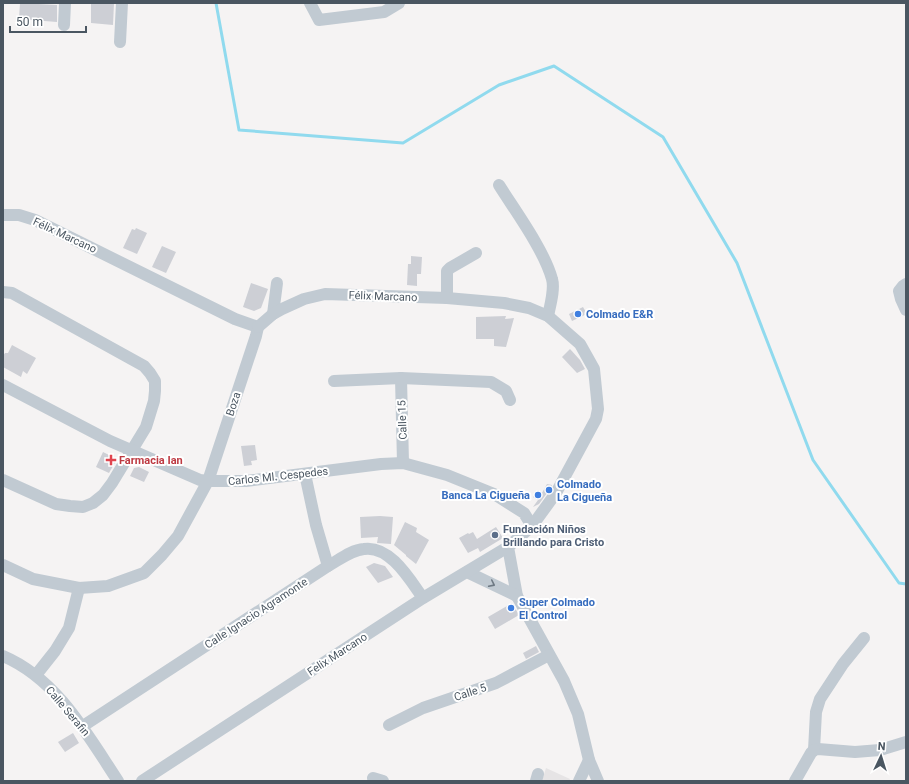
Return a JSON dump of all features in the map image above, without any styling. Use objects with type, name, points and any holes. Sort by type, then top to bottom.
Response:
[{"type":"street","points":[[64,25],[65,3]]},
{"type":"street","points":[[120,42],[122,3]]},
{"type":"street","points":[[310,3],[319,20],[384,12],[398,3]]},
{"type":"street","points":[[499,185],[541,252],[553,281],[552,298],[548,316]]},
{"type":"street","name":"Félix Marcano","points":[[3,215],[19,215],[36,220],[235,319],[258,327],[273,314],[304,299],[325,294],[446,298],[504,303],[529,308],[548,316],[580,344],[594,369],[598,409],[596,419],[556,493],[532,526]]},
{"type":"street","points":[[446,298],[447,271],[476,253]]},
{"type":"street","points":[[273,314],[277,283]]},
{"type":"street","points":[[906,284],[900,291],[901,299],[906,310]]},
{"type":"street","points":[[3,292],[12,293],[144,366],[155,381],[154,401],[146,427],[112,483],[103,495],[93,503],[83,507],[56,504],[3,480]]},
{"type":"street","name":"Boza","points":[[3,565],[33,578],[79,588],[108,586],[144,573],[178,536],[208,481],[258,327]]},
{"type":"street","points":[[334,381],[401,378],[491,382],[506,391],[510,400]]},
{"type":"street","name":"Calle 15","points":[[401,378],[403,463]]},
{"type":"street","name":"Carlos Ml. Cespedes","points":[[3,385],[110,441],[200,480],[246,481],[381,464],[403,463],[447,475],[494,494],[524,513],[532,526]]},
{"type":"street","points":[[305,474],[316,525],[328,566]]},
{"type":"street","name":"Felix Marcano","points":[[142,781],[423,598],[508,547],[532,526]]},
{"type":"street","points":[[508,547],[517,596],[564,681],[578,714],[590,760],[598,781]]},
{"type":"street","name":"Calle Ignacio Agramonte","points":[[83,726],[328,566],[356,551],[365,548],[382,552],[400,566],[423,598]]},
{"type":"street","points":[[467,572],[517,596]]},
{"type":"street","points":[[36,675],[55,651],[69,628],[79,588]]},
{"type":"street","points":[[795,781],[814,750],[816,712],[820,699],[843,664],[864,638]]},
{"type":"street","name":"Calle 5","points":[[389,725],[423,708],[496,683],[549,655]]},
{"type":"street","name":"Calle Serafin","points":[[3,656],[36,675],[57,696],[83,726],[118,781]]},
{"type":"street","points":[[814,750],[855,752],[880,750],[906,742]]},
{"type":"street","points":[[579,781],[590,760]]},
{"type":"shaded area","points":[[546,768],[570,779],[569,781],[542,781]]},
{"type":"building","points":[[20,3],[57,5],[57,22],[19,19]]},
{"type":"building","points":[[91,3],[114,3],[113,25],[91,23]]},
{"type":"building","points":[[136,228],[147,233],[137,254],[123,248],[132,229],[135,230]]},
{"type":"building","points":[[162,246],[176,252],[166,273],[152,267]]},
{"type":"building","points":[[411,256],[422,257],[421,274],[417,274],[417,286],[407,285],[408,264],[411,264]]},
{"type":"building","points":[[251,283],[268,289],[261,308],[254,311],[243,307]]},
{"type":"building","name":"Colmado E&R","points":[[583,307],[587,314],[572,321],[569,314]]},
{"type":"building","points":[[506,316],[505,319],[514,318],[506,347],[494,346],[494,339],[476,339],[476,317]]},
{"type":"building","points":[[12,345],[36,358],[27,374],[23,371],[21,377],[3,367],[3,356],[5,353],[8,353]]},
{"type":"building","points":[[570,349],[580,360],[585,369],[577,373],[562,357]]},
{"type":"building","points":[[255,445],[257,460],[251,461],[252,465],[244,466],[241,446]]},
{"type":"building","points":[[103,452],[117,459],[109,473],[96,467]]},
{"type":"building","points":[[139,467],[149,472],[144,482],[130,476],[134,468]]},
{"type":"building","points":[[547,484],[552,485],[550,489],[539,504],[533,507],[538,500],[533,497],[538,490],[542,493]]},
{"type":"building","points":[[360,517],[393,517],[391,544],[377,543],[378,537],[361,538]]},
{"type":"building","points":[[405,522],[417,528],[416,532],[429,540],[416,564],[394,545]]},
{"type":"building","points":[[496,527],[503,538],[480,552],[478,548],[468,553],[459,538],[473,532],[477,539]]},
{"type":"building","points":[[374,563],[385,566],[393,577],[378,583],[366,567]]},
{"type":"building","points":[[512,603],[519,615],[495,629],[488,617]]},
{"type":"building","points":[[536,646],[539,652],[526,659],[523,653]]},
{"type":"building","points":[[73,733],[79,743],[65,752],[58,742]]},
{"type":"waterway","points":[[216,3],[239,130],[403,143],[499,85],[554,66],[663,137],[737,263],[813,460],[899,583],[906,584]]},
{"type":"place","name":"Colmado E&R","points":[[578,314]]},
{"type":"place","name":"Farmacia Ian","points":[[111,460]]},
{"type":"place","name":"Colmado La Cigueña","points":[[549,490]]},
{"type":"place","name":"Banca La Cigueña","points":[[538,495]]},
{"type":"place","name":"Fundación Niños Brillando para Cristo","points":[[495,535]]},
{"type":"place","name":"Super Colmado El Control","points":[[511,608]]}]
